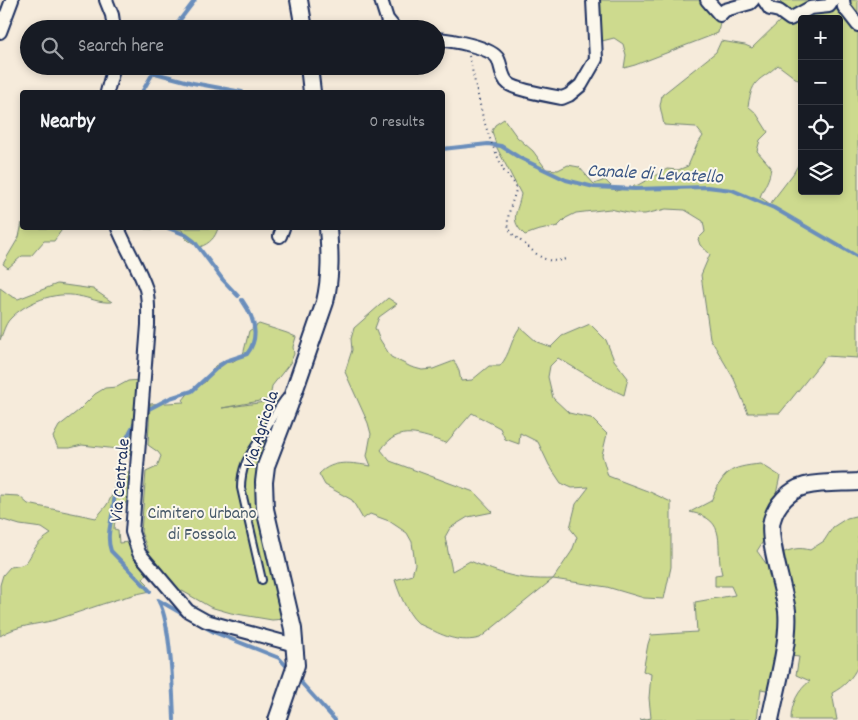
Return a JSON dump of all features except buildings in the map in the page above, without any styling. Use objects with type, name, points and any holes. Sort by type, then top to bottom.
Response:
[{"type":"street","points":[[0,32],[12,0]]},
{"type":"street","points":[[106,0],[113,20]]},
{"type":"street","points":[[299,0],[302,20]]},
{"type":"street","points":[[381,0],[388,20]]},
{"type":"street","points":[[445,40],[466,44],[494,54],[498,58],[507,83],[514,87],[552,96],[566,97],[581,85],[596,60],[593,0]]},
{"type":"street","points":[[707,0],[720,15],[725,10],[753,0]]},
{"type":"street","points":[[764,0],[770,9],[779,11],[790,19],[810,8],[829,6],[833,0]]},
{"type":"street","points":[[843,0],[844,7],[858,25]]},
{"type":"street","points":[[108,90],[112,75]]},
{"type":"street","points":[[310,75],[312,90]]},
{"type":"street","name":"Via Centrale","points":[[119,230],[146,291],[148,325],[132,532],[140,554],[188,611],[206,621],[295,645]]},
{"type":"street","name":"Via Agricola","points":[[277,720],[296,665],[295,645],[265,509],[264,482],[266,466],[318,325],[329,284],[331,256],[328,230]]},
{"type":"street","points":[[770,720],[787,628],[787,611],[772,541],[771,522],[777,508],[790,492],[804,486],[858,482]]},
{"type":"lane","points":[[262,580],[241,488],[241,476],[249,454],[295,385]]},
{"type":"path","points":[[466,44],[483,118],[491,142],[504,171],[516,190],[508,222],[510,230],[513,236],[542,259],[557,261],[566,259]]},
{"type":"green space","points":[[597,0],[701,0],[720,22],[718,33],[624,68],[626,55],[623,44],[614,38],[598,42]]},
{"type":"green space","points":[[778,0],[858,0],[858,358],[826,356],[780,413],[748,413],[734,379],[710,338],[701,275],[710,254],[700,245],[698,239],[705,232],[703,221],[685,210],[666,209],[645,214],[633,214],[610,209],[576,213],[566,218],[558,226],[525,235],[515,220],[521,194],[497,148],[492,131],[495,125],[504,119],[517,137],[533,151],[546,169],[558,170],[568,165],[579,167],[594,184],[605,180],[616,191],[638,185],[667,169],[678,170],[688,166],[703,136],[696,127],[664,125],[660,106],[662,95],[716,52],[721,41],[752,48],[782,19],[788,10]],"holes":[[[798,15],[843,15],[843,195],[798,195],[798,165],[770,204],[760,197],[771,167],[757,151],[760,140],[768,132],[756,113],[748,106],[752,89],[758,81],[778,65],[798,80]]]},
{"type":"green space","points":[[20,230],[62,230],[54,241],[44,241],[31,256],[22,256],[8,268],[3,264],[19,237]]},
{"type":"green space","points":[[182,230],[217,230],[212,240],[200,247],[186,239]]},
{"type":"green space","points":[[57,284],[93,289],[112,302],[69,295],[41,299],[24,308],[10,319],[5,326],[0,340],[0,288],[18,299]]},
{"type":"green space","points":[[388,298],[397,304],[379,317],[375,328],[391,357],[422,370],[433,369],[454,361],[461,381],[472,380],[489,366],[500,366],[520,327],[537,342],[551,347],[562,336],[590,324],[606,340],[614,360],[628,378],[624,395],[558,358],[550,366],[548,377],[553,398],[569,413],[591,418],[607,434],[602,455],[608,476],[671,502],[671,567],[664,599],[644,598],[607,587],[553,579],[480,638],[466,640],[453,638],[418,623],[401,597],[395,580],[412,575],[415,564],[412,542],[407,533],[389,521],[370,514],[363,519],[352,500],[325,485],[319,474],[330,466],[343,463],[371,466],[367,456],[371,434],[368,423],[345,372],[352,350],[351,339],[354,328]],"holes":[[[472,413],[500,428],[505,439],[519,444],[520,433],[538,442],[549,465],[561,483],[572,488],[589,487],[576,504],[570,528],[577,537],[572,551],[553,579],[519,577],[470,561],[452,571],[445,537],[450,528],[468,517],[493,512],[474,492],[390,461],[381,450],[388,442],[402,434],[419,435],[446,443]]]},
{"type":"green space","name":"Cimitero Urbano di Fossola","points":[[259,324],[296,337],[293,347],[294,354],[290,363],[272,386],[270,399],[222,408],[280,400],[285,405],[260,470],[285,619],[272,620],[231,613],[210,607],[177,588],[150,556],[141,532],[146,472],[157,467],[161,456],[148,445],[150,404],[184,402],[183,400],[190,391],[205,382],[215,366],[220,363],[232,362],[243,355],[249,331]]},
{"type":"green space","points":[[140,380],[130,454],[118,449],[82,445],[58,448],[53,437],[59,426],[95,394],[105,388],[117,387],[128,381]]},
{"type":"green space","points":[[761,464],[780,476],[767,535],[757,551],[775,576],[783,611],[771,691],[761,689],[757,720],[640,720],[651,718],[649,698],[651,674],[643,671],[651,635],[697,632],[695,602],[735,595],[731,586],[715,586],[715,575],[722,574],[716,527],[703,516],[690,512],[711,501],[720,483],[729,472],[742,467]]},
{"type":"green space","points":[[131,471],[127,502],[119,510],[114,529],[118,530],[119,543],[129,542],[149,571],[143,579],[151,591],[115,600],[55,620],[20,627],[0,636],[0,585],[3,575],[10,567],[24,564],[38,544],[51,534],[42,528],[20,525],[0,519],[0,495],[19,496],[28,504],[96,518],[109,501],[118,481]]},
{"type":"green space","points":[[858,517],[858,666],[848,681],[832,693],[837,720],[791,720],[792,708],[796,698],[810,681],[796,675],[799,657],[790,656],[782,553],[796,549],[810,550],[824,541],[833,527],[847,518]]},
{"type":"waterway","points":[[180,20],[195,0]]},
{"type":"waterway","points":[[143,90],[152,75]]},
{"type":"waterway","name":"Canale di Levatello","points":[[163,75],[231,90]]},
{"type":"waterway","name":"Canale di Levatello","points":[[445,149],[488,144],[501,146],[520,158],[566,180],[594,187],[635,189],[707,187],[732,190],[774,208],[858,257]]},
{"type":"waterway","points":[[173,230],[186,235],[194,241],[223,280],[238,296]]},
{"type":"waterway","points":[[147,410],[170,398],[192,391],[226,361],[247,354],[254,340],[255,333],[253,320],[242,300]]},
{"type":"waterway","points":[[136,421],[121,454],[109,530],[109,541],[111,551],[150,591]]},
{"type":"waterway","points":[[158,600],[186,616]]},
{"type":"waterway","points":[[159,602],[169,641],[174,720]]},
{"type":"waterway","points":[[203,626],[279,658],[289,669]]},
{"type":"waterway","points":[[297,678],[335,720]]}]
